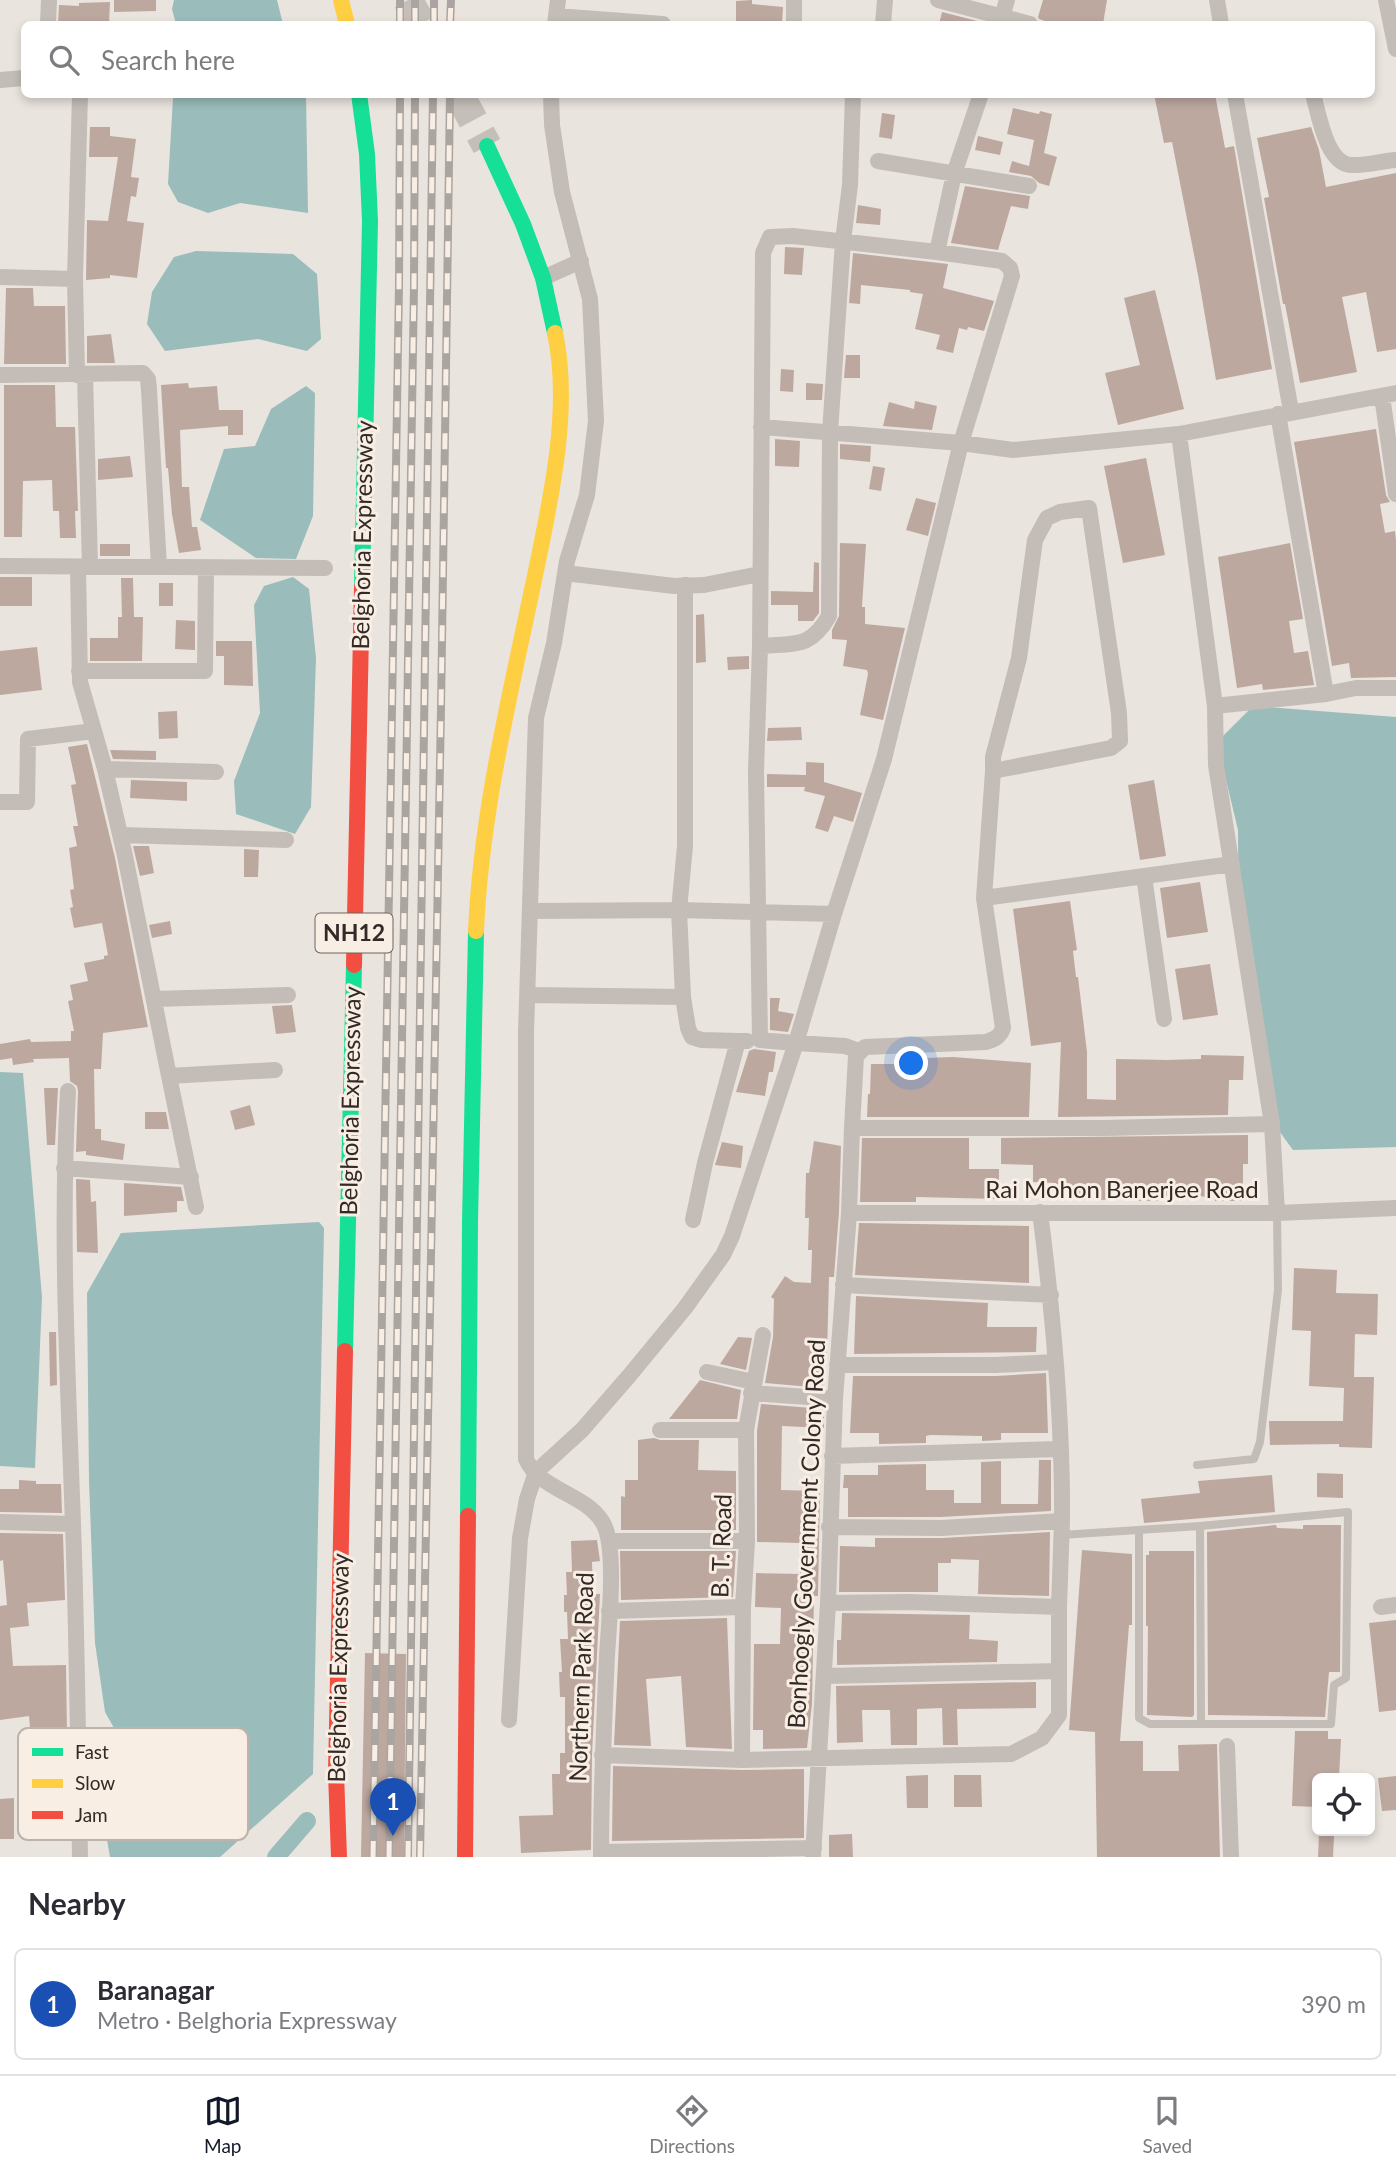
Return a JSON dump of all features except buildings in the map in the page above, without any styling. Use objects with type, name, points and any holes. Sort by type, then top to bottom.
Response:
[{"type":"highway","points":[[341,0],[345,21]]},
{"type":"highway","name":"Belghoria Expressway","points":[[339,1857],[337,1773],[370,221],[367,154],[360,98]]},
{"type":"highway","points":[[465,1857],[470,1222],[476,927],[487,808],[552,492],[560,422],[559,351],[543,278],[523,224],[487,146]]},
{"type":"street","points":[[48,21],[49,0]]},
{"type":"street","points":[[793,0],[794,21]]},
{"type":"street","points":[[883,21],[885,0]]},
{"type":"street","points":[[938,0],[1001,21],[1007,0]]},
{"type":"street","points":[[1217,0],[1220,21]]},
{"type":"street","points":[[1386,0],[1396,49]]},
{"type":"street","points":[[556,14],[631,21]]},
{"type":"street","points":[[0,80],[21,78]]},
{"type":"street","points":[[80,98],[75,279],[81,375],[84,567],[80,682],[105,769],[120,835],[196,1207]]},
{"type":"street","points":[[541,1476],[529,1466],[526,1459],[528,995],[536,718],[554,643],[565,573],[587,495],[596,421],[590,299],[562,192],[552,125],[551,98]]},
{"type":"street","points":[[760,646],[807,641],[820,632],[829,616],[830,432],[843,241],[850,185],[853,98]]},
{"type":"street","points":[[937,253],[974,98]]},
{"type":"street","points":[[1236,98],[1326,694]]},
{"type":"street","points":[[1314,98],[1330,149],[1337,161],[1350,165],[1396,160]]},
{"type":"street","points":[[878,161],[1029,187]]},
{"type":"street","points":[[509,1720],[520,1538],[527,1499],[541,1476],[685,1308],[723,1255],[802,1044],[834,914],[884,759],[1012,276],[1010,268],[1002,261],[843,241],[770,236],[763,253],[760,646],[756,772],[760,1040]]},
{"type":"street","points":[[543,278],[581,261]]},
{"type":"street","points":[[0,277],[75,279]]},
{"type":"street","points":[[0,375],[136,372],[143,373],[148,379],[159,567]]},
{"type":"street","points":[[761,427],[1013,450],[1179,434],[1389,395],[1396,494]]},
{"type":"street","points":[[1179,434],[1215,706],[1216,765],[1272,1124],[1278,1213]]},
{"type":"street","points":[[685,585],[685,846],[679,910],[683,997],[692,1037],[702,1040],[760,1040],[852,1049],[986,1042],[1001,1035],[1003,1028],[984,898],[993,757],[1019,658],[1035,540],[1047,518],[1060,512],[1089,508],[1119,713],[1120,741],[1111,748],[993,771]]},
{"type":"street","points":[[0,566],[325,568]]},
{"type":"street","points":[[79,671],[205,671],[206,567]]},
{"type":"street","points":[[565,573],[685,585],[760,575]]},
{"type":"street","points":[[1215,706],[1326,694],[1356,688],[1396,688]]},
{"type":"street","points":[[0,802],[27,802],[28,739],[94,731]]},
{"type":"street","points":[[105,769],[216,772]]},
{"type":"street","points":[[120,835],[286,840]]},
{"type":"street","points":[[984,898],[1232,864]]},
{"type":"street","points":[[1144,876],[1164,1019]]},
{"type":"street","points":[[531,911],[679,910],[834,914]]},
{"type":"street","points":[[155,999],[288,995]]},
{"type":"street","points":[[528,995],[683,997]]},
{"type":"street","points":[[693,1220],[705,1163],[738,1041]]},
{"type":"street","name":"Bonhoogly Government Colony Road","points":[[814,1852],[828,1603],[835,1399],[849,1213],[856,1056],[852,1049]]},
{"type":"street","points":[[169,1076],[275,1070]]},
{"type":"street","points":[[68,1090],[64,1168],[64,1269],[77,1728]]},
{"type":"street","points":[[852,1128],[1193,1128],[1272,1124]]},
{"type":"street","points":[[64,1168],[191,1177]]},
{"type":"street","name":"Rai Mohon Banerjee Road","points":[[849,1213],[1278,1213],[1396,1208]]},
{"type":"street","points":[[602,1755],[742,1760],[1011,1754],[1041,1738],[1059,1715],[1061,1528],[1051,1295],[1040,1212]]},
{"type":"street","points":[[843,1285],[1051,1295]]},
{"type":"street","name":"B. T. Road","points":[[742,1760],[743,1607],[747,1541],[746,1430],[763,1335]]},
{"type":"street","points":[[837,1365],[996,1365],[1055,1362]]},
{"type":"street","points":[[707,1372],[753,1388],[835,1399]]},
{"type":"street","points":[[660,1430],[746,1430]]},
{"type":"street","points":[[832,1456],[1059,1449]]},
{"type":"street","name":"Northern Park Road","points":[[541,1476],[597,1514],[610,1541],[601,1855]]},
{"type":"street","points":[[0,1522],[73,1524]]},
{"type":"street","points":[[829,1527],[1061,1528]]},
{"type":"street","points":[[610,1541],[747,1541]]},
{"type":"street","points":[[828,1603],[908,1602],[1059,1607]]},
{"type":"street","points":[[609,1611],[743,1607]]},
{"type":"street","points":[[824,1676],[1059,1671]]},
{"type":"street","points":[[1227,1746],[1231,1857]]},
{"type":"street","points":[[601,1855],[814,1852]]},
{"type":"lane","points":[[1197,1465],[1254,1460],[1257,1451],[1278,1290],[1278,1213]]},
{"type":"lane","points":[[1061,1528],[1139,1531],[1348,1511],[1346,1678],[1334,1685],[1332,1724],[1150,1724],[1139,1718],[1139,1531]]},
{"type":"lane","points":[[1200,1526],[1201,1724]]},
{"type":"water","points":[[174,0],[277,0],[282,21],[175,21],[172,9]]},
{"type":"water","points":[[173,98],[306,98],[308,213],[240,203],[208,213],[178,202],[168,184]]},
{"type":"water","points":[[196,251],[293,254],[317,274],[321,339],[307,351],[258,339],[165,351],[147,324],[152,292],[174,257]]},
{"type":"water","points":[[306,386],[315,393],[313,516],[296,559],[256,558],[200,520],[224,449],[255,446],[271,409]]},
{"type":"water","points":[[293,577],[309,589],[316,658],[311,807],[295,834],[236,814],[234,781],[260,713],[254,605],[264,586]]},
{"type":"water","points":[[1253,706],[1396,717],[1396,1147],[1293,1150],[1266,1113],[1239,943],[1238,830],[1217,742]]},
{"type":"water","points":[[0,1072],[23,1073],[42,1297],[35,1468],[0,1466]]},
{"type":"water","points":[[319,1222],[324,1228],[313,1774],[248,1832],[248,1728],[114,1728],[105,1712],[95,1643],[89,1480],[87,1293],[121,1233]]},
{"type":"water","points":[[107,1840],[239,1840],[220,1857],[110,1857]]},
{"type":"waterway","points":[[276,1857],[307,1821]]},
{"type":"tunnel","points":[[408,0],[419,21]]},
{"type":"tunnel","points":[[461,98],[487,146]]},
{"type":"railway","points":[[400,0],[400,21]]},
{"type":"railway","points":[[415,0],[415,21]]},
{"type":"railway","points":[[434,0],[434,21]]},
{"type":"railway","points":[[450,21],[451,0]]},
{"type":"railway","points":[[373,1857],[400,98]]},
{"type":"railway","points":[[389,1857],[415,98]]},
{"type":"railway","points":[[408,1857],[433,98]]},
{"type":"railway","points":[[420,1857],[450,98]]},
{"type":"traffic: fast","points":[[360,98],[367,154],[370,221],[362,587]]},
{"type":"traffic: fast","points":[[487,146],[523,224],[543,278],[555,333]]},
{"type":"traffic: fast","points":[[468,1516],[476,931]]},
{"type":"traffic: fast","points":[[345,1351],[354,965]]},
{"type":"traffic: slow","points":[[341,0],[346,21]]},
{"type":"traffic: slow","points":[[476,931],[490,800],[546,524],[556,459],[561,395],[555,333]]},
{"type":"traffic: jam","points":[[354,965],[362,587]]},
{"type":"traffic: jam","points":[[339,1857],[336,1773],[345,1351]]},
{"type":"traffic: jam","points":[[465,1857],[468,1516]]},
{"type":"place","name":"Baranagar","points":[[393,1836]]}]
